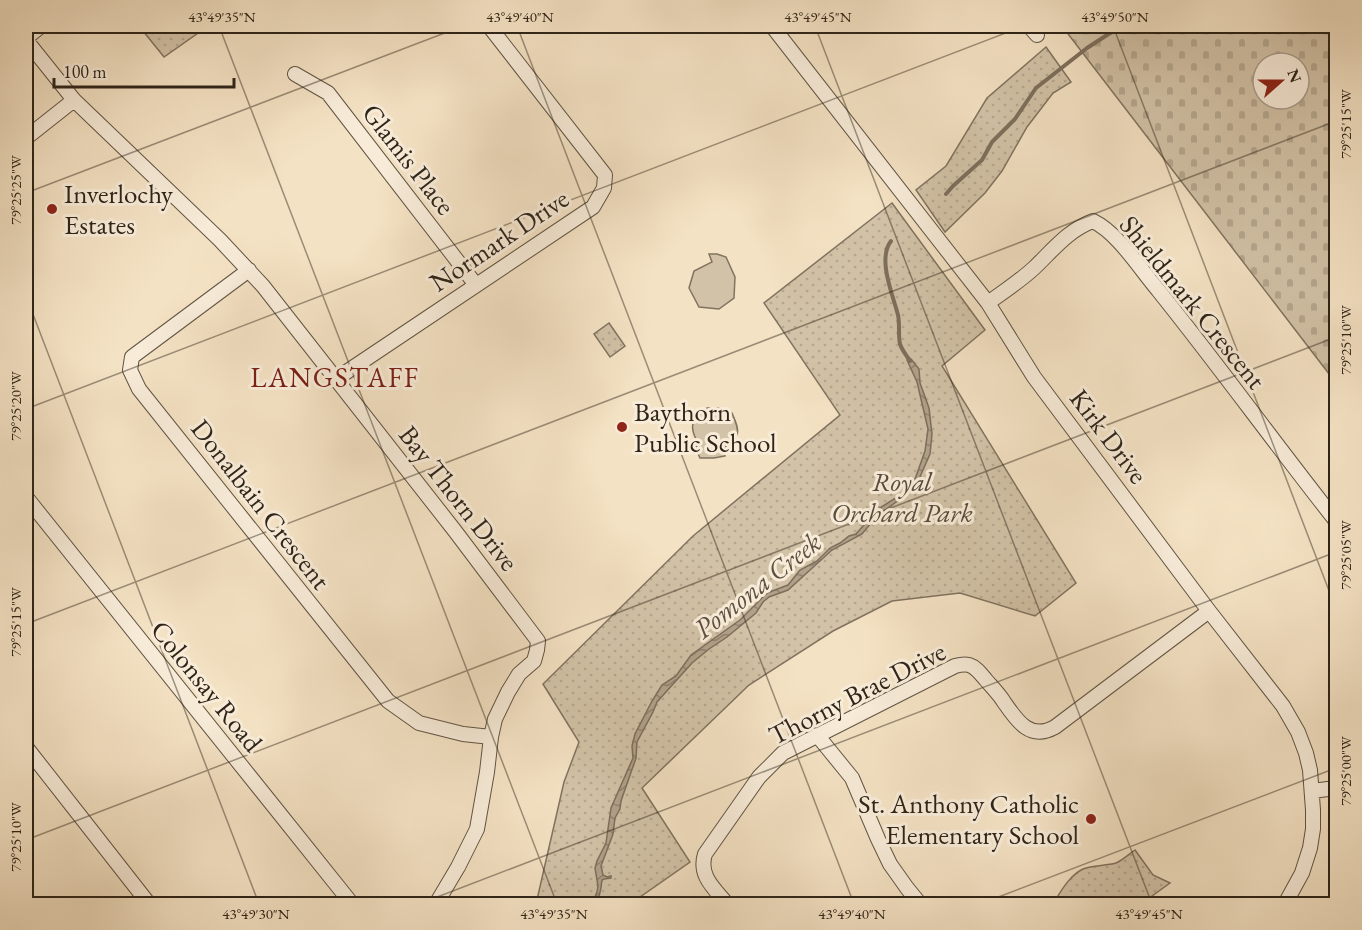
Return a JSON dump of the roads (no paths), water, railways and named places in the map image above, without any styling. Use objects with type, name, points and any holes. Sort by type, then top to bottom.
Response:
[{"type":"street","points":[[26,39],[41,26]]},
{"type":"street","name":"Normark Drive","points":[[336,379],[593,207],[604,188],[605,175],[489,26]]},
{"type":"street","name":"Kirk Drive","points":[[772,26],[988,303],[1034,377],[1283,706],[1298,732],[1306,753],[1312,791],[1313,830],[1302,873],[1285,904]]},
{"type":"street","name":"Bay Thorn Drive","points":[[26,39],[74,100],[220,240],[263,286],[538,640],[534,661],[519,674],[495,719],[477,829],[436,904]]},
{"type":"street","name":"Glamis Place","points":[[295,74],[328,93],[476,285]]},
{"type":"street","points":[[26,138],[74,100]]},
{"type":"street","name":"Shieldmark Crescent","points":[[988,303],[1032,270],[1070,233],[1093,221],[1102,226],[1116,239],[1179,316],[1336,522]]},
{"type":"street","name":"Donalbain Crescent","points":[[249,270],[132,357],[130,370],[139,389],[388,701],[419,723],[463,734],[491,736]]},
{"type":"street","name":"Colonsay Road","points":[[26,497],[352,904]]},
{"type":"street","name":"Thorny Brae Drive","points":[[727,904],[704,872],[702,863],[705,854],[759,777],[783,753],[955,666],[965,664],[980,672],[1022,726],[1030,731],[1046,732],[1209,611]]},
{"type":"street","points":[[817,735],[852,778],[890,864],[920,904]]},
{"type":"street","points":[[26,747],[148,904]]},
{"type":"street","points":[[1312,791],[1336,788]]},
{"type":"water","points":[[908,358],[919,369],[920,383],[929,408],[932,434],[930,454],[919,479],[911,491],[877,516],[862,534],[832,550],[788,590],[769,597],[763,602],[756,613],[692,663],[657,702],[637,742],[636,758],[601,866],[603,875],[611,876],[611,878],[602,880],[596,904],[592,904],[598,886],[595,868],[606,843],[611,808],[633,758],[632,746],[635,734],[662,685],[676,676],[691,655],[740,620],[767,593],[788,585],[800,570],[817,561],[830,548],[856,534],[878,509],[899,496],[914,482],[925,451],[928,429],[917,382]]},
{"type":"waterway","name":"Pomona Creek","points":[[946,194],[982,160],[992,142],[1015,119],[1036,88],[1087,48],[1121,26]]},
{"type":"waterway","name":"Pomona Creek","points":[[891,241],[885,257],[886,267],[898,315],[900,344],[910,361]]},
{"type":"place","name":"Inverlochy Estates","points":[[52,209]]},
{"type":"place","name":"Baythorn Public School","points":[[622,427]]},
{"type":"place","name":"St. Anthony Catholic Elementary School","points":[[1091,819]]},
{"type":"district","name":"LANGSTAFF","points":[[335,377]]},
{"type":"park label","name":"Royal Orchard Park","points":[[902,496]]}]
